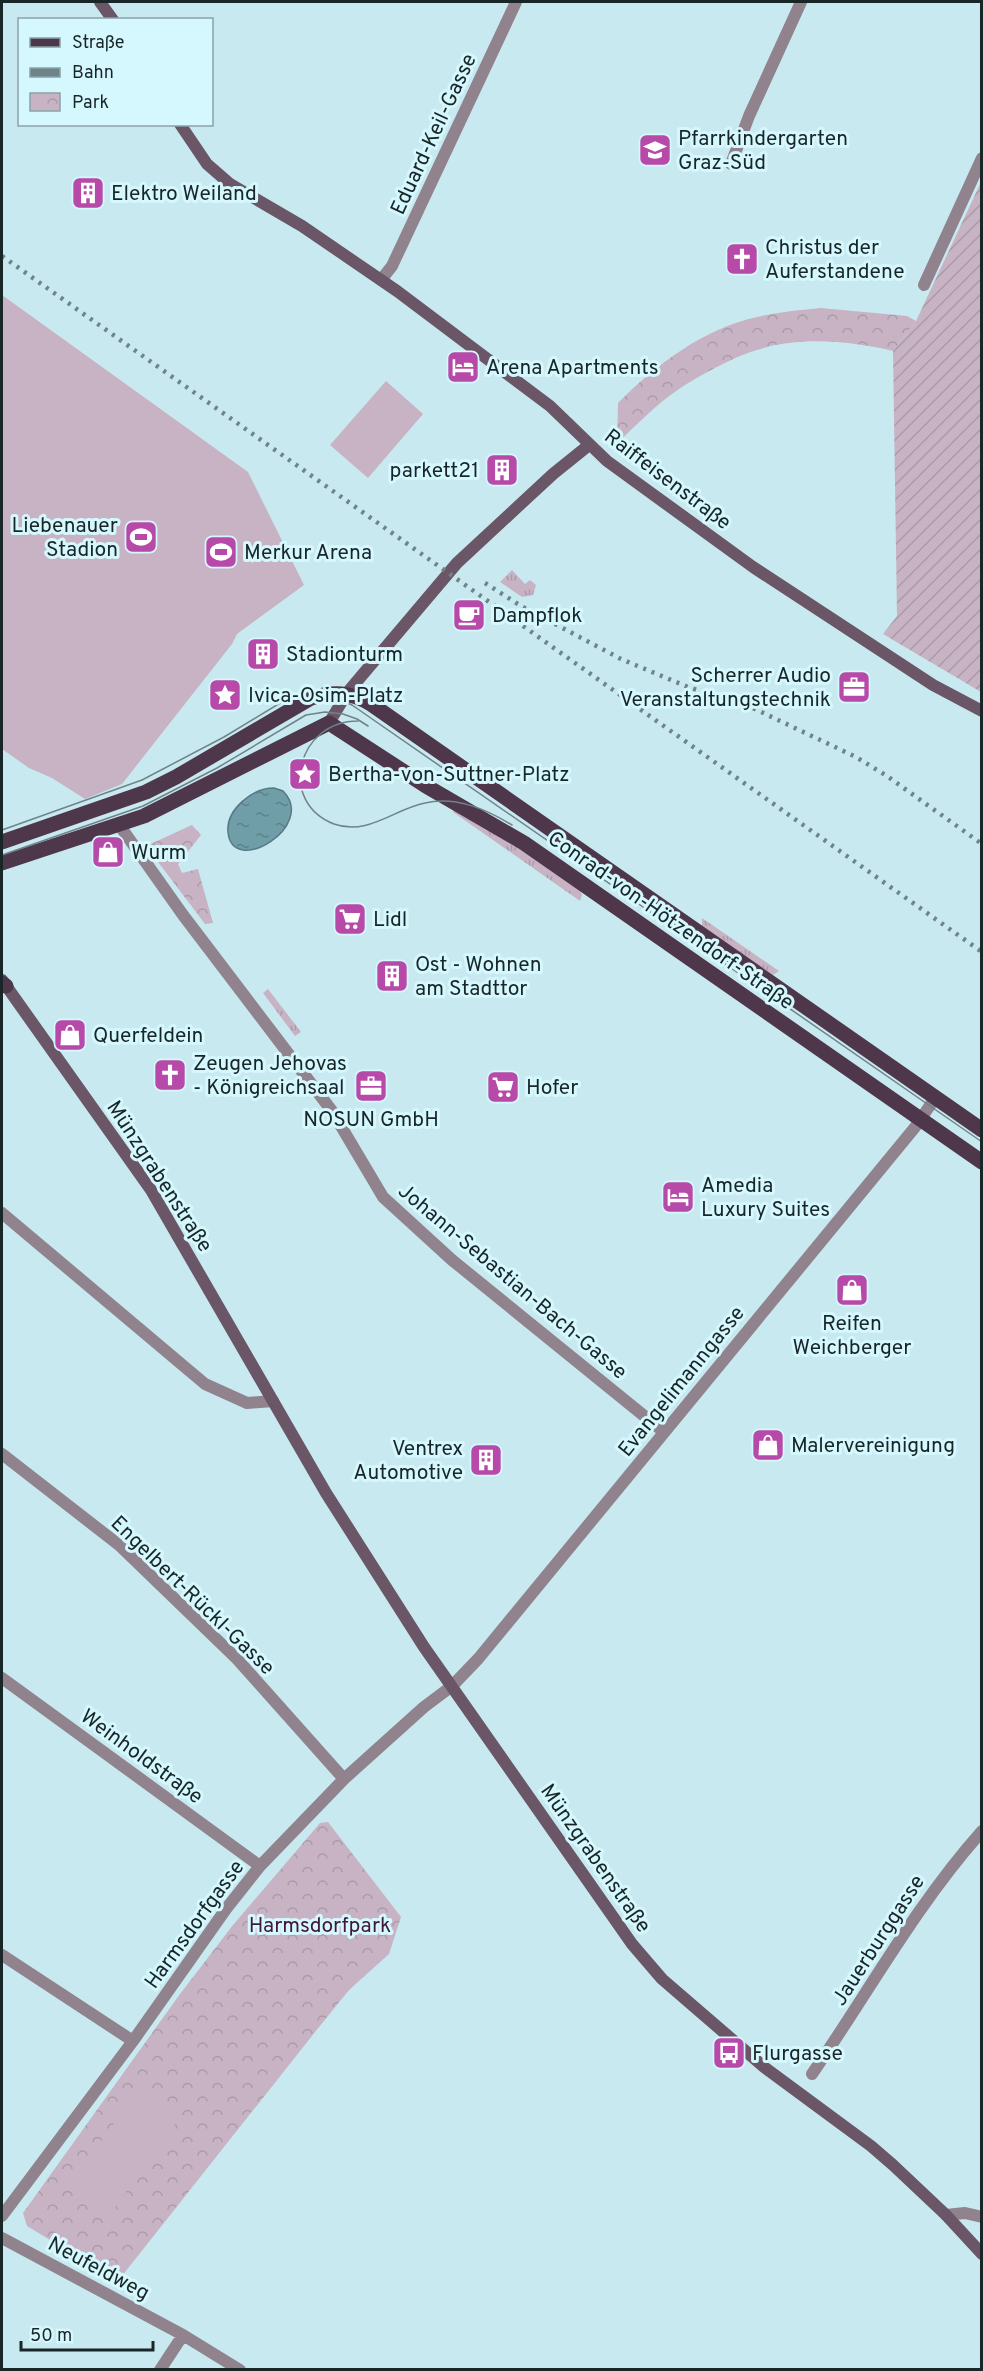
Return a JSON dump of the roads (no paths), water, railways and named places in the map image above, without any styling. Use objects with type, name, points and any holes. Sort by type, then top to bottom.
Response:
[{"type":"main road","points":[[100,2],[112,18]]},
{"type":"main road","name":"Raiffeisenstraße","points":[[181,126],[207,164],[230,184],[302,226],[381,280],[550,406],[607,461],[753,567],[933,685],[981,711]]},
{"type":"main road","points":[[2,863],[120,826],[203,788],[329,723],[347,693],[457,563],[553,474],[589,445]]},
{"type":"main road","points":[[2,842],[146,792],[176,777],[305,701],[326,693],[347,693]]},
{"type":"main road","name":"Conrad-von-Hötzendorf-Straße","points":[[347,693],[371,704],[981,1130]]},
{"type":"main road","name":"Conrad-von-Hötzendorf-Straße","points":[[329,723],[426,786],[524,843],[981,1162]]},
{"type":"main road","name":"Münzgrabenstraße","points":[[3,983],[151,1190],[331,1501],[424,1647],[632,1944],[662,1979],[764,2067],[872,2146],[946,2215],[981,2254]]},
{"type":"street","name":"Eduard-Keil-Gasse","points":[[381,280],[392,266],[516,2]]},
{"type":"street","points":[[731,164],[749,116],[801,2]]},
{"type":"street","points":[[924,285],[981,158]]},
{"type":"street","name":"Johann-Sebastian-Bach-Gasse","points":[[120,826],[177,907],[332,1111],[383,1197],[452,1260],[664,1432]]},
{"type":"street","name":"Evangelimanngasse","points":[[452,1686],[478,1659],[935,1098]]},
{"type":"street","points":[[2,1213],[205,1384],[247,1403],[273,1401]]},
{"type":"street","name":"Engelbert-Rückl-Gasse","points":[[2,1454],[119,1545],[237,1659],[344,1779]]},
{"type":"street","name":"Weinholdstraße","points":[[2,1678],[260,1866]]},
{"type":"street","name":"Harmsdorfgasse","points":[[2,2216],[133,2041],[226,1908],[260,1866],[344,1779],[424,1707],[452,1686]]},
{"type":"street","name":"Jauerburggasse","points":[[812,2074],[920,1909],[954,1862],[981,1831]]},
{"type":"street","points":[[2,1955],[133,2041]]},
{"type":"street","points":[[946,2215],[965,2213],[981,2217]]},
{"type":"street","name":"Neufeldweg","points":[[2,2238],[183,2335],[240,2370]]},
{"type":"street","points":[[160,2370],[183,2335]]},
{"type":"water","points":[[274,788],[283,791],[291,805],[290,819],[282,831],[270,842],[256,848],[243,850],[233,845],[228,832],[231,815],[236,808],[250,796]]},
{"type":"tram line","points":[[2,830],[142,780],[224,737],[295,694],[325,693],[352,705],[982,1142]]},
{"type":"tram line","points":[[2,855],[143,806],[217,768],[306,715],[325,712],[343,714],[368,726]]},
{"type":"tram line","points":[[358,721],[337,725],[320,734],[309,748],[302,764],[300,782],[305,799],[316,813],[334,824],[358,827],[414,806],[448,801],[481,809],[512,825]]},
{"type":"railway","points":[[2,256],[982,952]]},
{"type":"railway","points":[[485,583],[521,606],[621,659],[688,687],[755,709],[856,757],[887,776],[982,844]]},
{"type":"place","name":"Pfarrkindergarten Graz-Süd","points":[[655,150]]},
{"type":"place","name":"Elektro Weiland","points":[[88,193]]},
{"type":"place","name":"Christus der Auferstandene","points":[[742,259]]},
{"type":"place","name":"Arena Apartments","points":[[463,367]]},
{"type":"place","name":"parkett21","points":[[502,470]]},
{"type":"place","name":"Liebenauer Stadion","points":[[141,537]]},
{"type":"place","name":"Merkur Arena","points":[[221,552]]},
{"type":"place","name":"Dampflok","points":[[469,615]]},
{"type":"place","name":"Stadionturm","points":[[263,654]]},
{"type":"place","name":"Scherrer Audio Veranstaltungstechnik","points":[[854,687]]},
{"type":"place","name":"Ivica-Osim-Platz","points":[[225,695]]},
{"type":"place","name":"Bertha-von-Suttner-Platz","points":[[305,774]]},
{"type":"place","name":"Wurm","points":[[108,852]]},
{"type":"place","name":"Lidl","points":[[350,919]]},
{"type":"place","name":"Ost - Wohnen am Stadttor","points":[[392,976]]},
{"type":"place","name":"Querfeldein","points":[[70,1035]]},
{"type":"place","name":"Zeugen Jehovas - Königreichsaal","points":[[170,1075]]},
{"type":"place","name":"NOSUN GmbH","points":[[371,1086]]},
{"type":"place","name":"Hofer","points":[[503,1087]]},
{"type":"place","name":"Amedia Luxury Suites","points":[[678,1197]]},
{"type":"place","name":"Reifen Weichberger","points":[[852,1290]]},
{"type":"place","name":"Malervereinigung","points":[[768,1445]]},
{"type":"place","name":"Ventrex Automotive","points":[[486,1460]]},
{"type":"place","name":"Flurgasse","points":[[729,2053]]},
{"type":"park label","name":"Harmsdorfpark","points":[[320,1925]]}]
